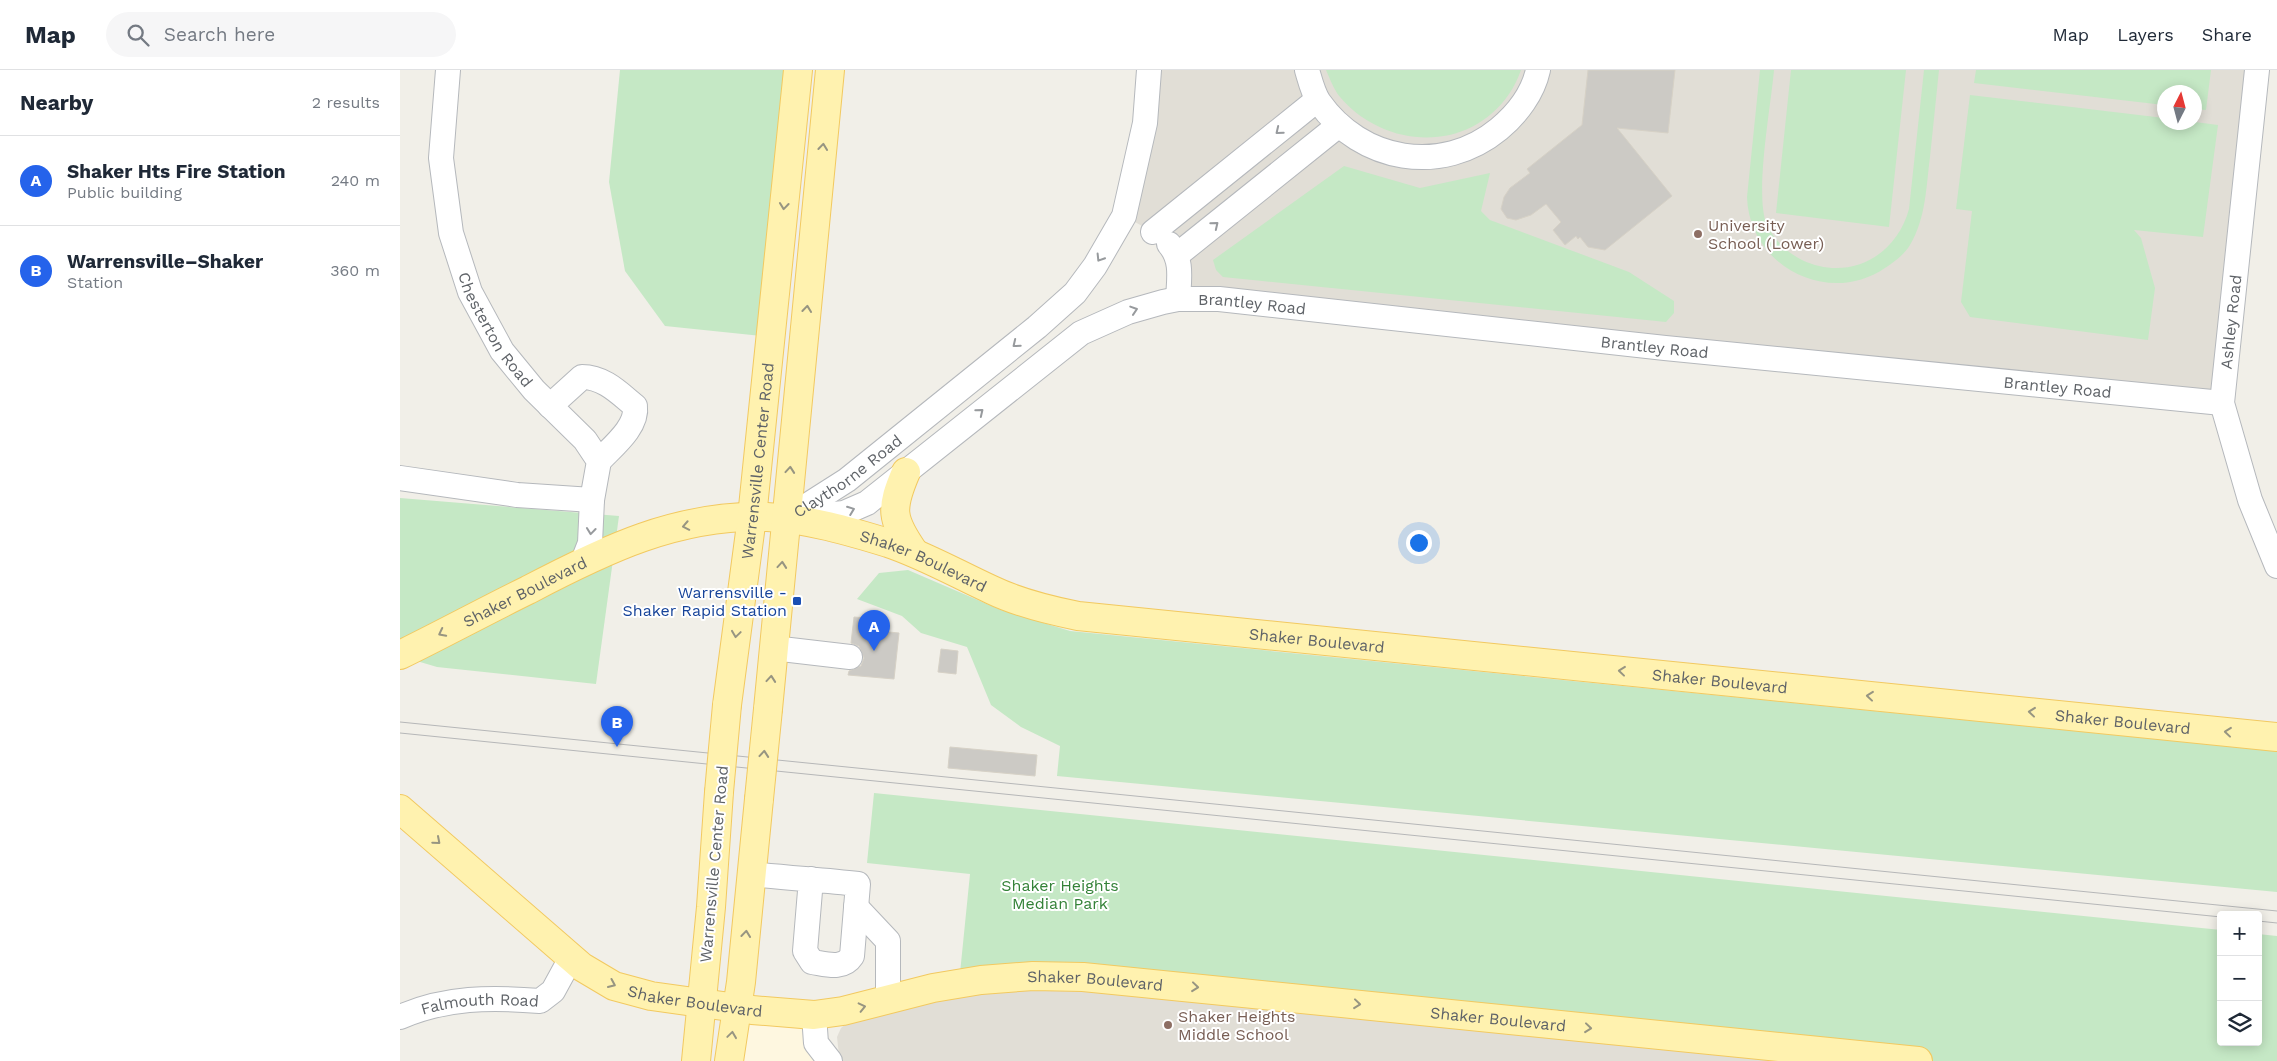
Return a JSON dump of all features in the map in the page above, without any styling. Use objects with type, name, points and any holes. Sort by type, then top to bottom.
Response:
[{"type":"main road","name":"Warrensville Center Road","points":[[696,1061],[727,705],[752,517],[798,70]]},
{"type":"main road","name":"Warrensville Center Road","points":[[729,1061],[760,798],[830,70]]},
{"type":"main road","points":[[906,472],[896,495],[894,515],[898,530],[914,552]]},
{"type":"main road","name":"Shaker Boulevard","points":[[400,655],[583,561],[643,536],[702,523],[752,517],[786,519],[829,526],[914,552],[1018,600],[1040,608],[1078,616],[2277,737]]},
{"type":"main road","name":"Shaker Boulevard","points":[[400,809],[571,958],[614,986],[651,996],[736,1008],[814,1015],[843,1011],[933,988],[981,980],[1033,976],[1083,977],[1918,1061]]},
{"type":"street","name":"Chesterton Road","points":[[448,70],[441,158],[451,233],[470,292],[502,351],[550,406],[585,440],[599,461]]},
{"type":"street","name":"Claythorne Road","points":[[786,519],[847,480],[1053,314],[1075,293],[1095,266],[1124,216],[1145,123],[1149,70]]},
{"type":"street","points":[[1307,70],[1317,100],[1339,125],[1366,145],[1405,157],[1445,156],[1483,142],[1514,116],[1535,82],[1538,70]]},
{"type":"street","name":"Ashley Road","points":[[2257,70],[2222,403],[2250,500],[2277,566]]},
{"type":"street","points":[[1153,232],[1317,100]]},
{"type":"street","points":[[1177,255],[1339,125]]},
{"type":"street","points":[[1124,216],[1167,242],[1177,255],[1180,272],[1178,299]]},
{"type":"street","name":"Brantley Road","points":[[1092,327],[1128,312],[1178,299],[1219,299],[1665,348],[2222,403]]},
{"type":"street","name":"Claythorne Road","points":[[786,519],[832,516],[854,510],[867,503],[1069,341],[1092,327]]},
{"type":"street","points":[[550,406],[582,377],[594,377],[610,386],[635,406],[636,413],[633,422],[599,461],[592,500],[590,543],[583,561]]},
{"type":"street","points":[[400,478],[517,494],[592,500]]},
{"type":"street","points":[[774,648],[850,657]]},
{"type":"street","points":[[752,874],[811,879],[858,884],[852,956],[843,965],[812,962],[805,951],[811,879]]},
{"type":"street","points":[[856,907],[888,941],[888,1000]]},
{"type":"street","name":"Falmouth Road","points":[[400,1017],[422,1007],[462,1000],[499,998],[540,1001],[556,987],[571,958]]},
{"type":"street","points":[[814,1015],[816,1043],[830,1061]]},
{"type":"shaded area","name":"University School (Lower)","points":[[1149,70],[2257,70],[2222,403],[1205,299],[1179,279],[1153,232],[1124,216]]},
{"type":"shaded area","name":"Shaker Heights Middle School","points":[[1011,984],[1850,1061],[842,1061],[839,1055],[837,1037],[841,1028],[848,1022]]},
{"type":"shaded area","points":[[736,1008],[802,1015],[834,1061],[731,1061]]},
{"type":"green space","points":[[620,70],[798,70],[771,337],[665,326],[625,271],[609,182]]},
{"type":"green space","points":[[1326,70],[1521,70],[1509,94],[1492,113],[1471,127],[1449,135],[1426,138],[1402,135],[1379,127],[1358,114],[1340,97]]},
{"type":"green space","points":[[1760,70],[1774,70],[1764,150],[1762,194],[1763,211],[1767,225],[1777,241],[1797,257],[1819,266],[1836,268],[1853,266],[1868,261],[1882,252],[1903,226],[1909,209],[1924,70],[1939,70],[1926,191],[1919,224],[1908,249],[1885,268],[1863,279],[1840,283],[1817,281],[1795,273],[1777,260],[1761,243],[1751,221],[1747,197]]},
{"type":"green space","points":[[1791,70],[1906,70],[1889,227],[1776,213]]},
{"type":"green space","points":[[1976,70],[2211,70],[2206,110],[2202,110],[2202,85],[2157,85],[2157,104],[1974,83]]},
{"type":"green space","points":[[1970,95],[2157,117],[2157,130],[2202,130],[2202,123],[2218,125],[2203,237],[2134,230],[2141,238],[2155,288],[2148,340],[1970,317],[1961,302],[1972,211],[1956,209]]},
{"type":"green space","points":[[1344,166],[1420,188],[1490,173],[1481,211],[1490,220],[1629,272],[1674,301],[1674,313],[1666,322],[1223,277],[1216,270],[1213,260]]},
{"type":"green space","points":[[400,498],[619,516],[596,684],[437,667],[400,656]]},
{"type":"green space","points":[[908,570],[1001,610],[1070,631],[2277,751],[2277,892],[1057,776],[1060,746],[1021,727],[991,705],[967,647],[921,633],[902,616],[857,599],[879,573]]},
{"type":"green space","name":"Shaker Heights Median Park","points":[[874,793],[2217,930],[2217,1046],[2262,1046],[2262,934],[2277,936],[2277,1061],[1918,1061],[1342,1002],[959,983],[970,874],[867,863]]},
{"type":"building","points":[[1588,70],[1675,70],[1668,133],[1617,128],[1672,196],[1605,250],[1588,247],[1580,237],[1578,239],[1576,236],[1565,245],[1553,230],[1561,222],[1546,204],[1531,215],[1516,220],[1507,218],[1501,209],[1504,197],[1510,188],[1530,173],[1527,169],[1582,125]]},
{"type":"building","points":[[854,617],[881,619],[879,631],[899,633],[894,679],[848,675],[849,671],[861,666],[864,658],[859,646],[851,643]]},
{"type":"building","points":[[941,649],[958,651],[956,674],[938,672]]},
{"type":"building","points":[[950,747],[1037,755],[1035,776],[948,768]]},
{"type":"tram line","points":[[400,722],[2277,911]]},
{"type":"tram line","points":[[400,733],[2217,917]]},
{"type":"tram line","points":[[2262,921],[2277,923]]},
{"type":"place","name":"University School (Lower)","points":[[1698,234]]},
{"type":"place","name":"Warrensville - Shaker Rapid Station","points":[[797,601]]},
{"type":"place","name":"Shaker Hts Fire Station","points":[[874,651]]},
{"type":"place","name":"Warrensville–Shaker","points":[[617,747]]},
{"type":"place","name":"Shaker Heights Middle School","points":[[1168,1025]]}]
